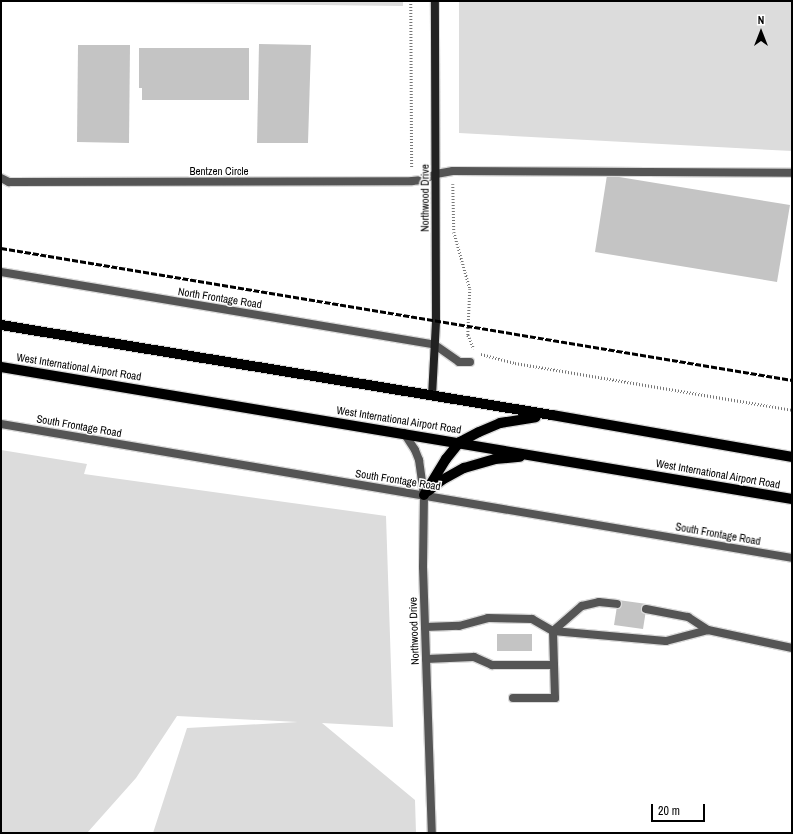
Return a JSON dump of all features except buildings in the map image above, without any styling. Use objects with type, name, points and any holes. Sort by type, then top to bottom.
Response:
[{"type":"main road","points":[[1,325],[552,415],[792,457]]},
{"type":"main road","name":"West International Airport Road","points":[[1,367],[460,442],[792,499]]},
{"type":"main road","points":[[424,495],[440,467],[460,442],[500,423],[522,418],[552,415]]},
{"type":"main road","points":[[424,495],[452,474],[483,462],[517,457],[556,459]]},
{"type":"street","name":"Northwood Drive","points":[[432,396],[435,344],[435,1]]},
{"type":"street","name":"Bentzen Circle","points":[[1,178],[9,182],[412,182],[422,180],[436,174],[453,171],[792,173]]},
{"type":"street","name":"North Frontage Road","points":[[1,272],[435,344]]},
{"type":"street","points":[[435,344],[459,362],[470,362]]},
{"type":"street","name":"South Frontage Road","points":[[1,424],[792,558]]},
{"type":"street","name":"Northwood Drive","points":[[404,433],[415,450],[419,460],[424,495],[423,544],[432,833]]},
{"type":"street","points":[[553,631],[582,606],[599,602],[617,604]]},
{"type":"street","points":[[646,609],[688,616],[708,630],[792,648]]},
{"type":"street","points":[[425,627],[459,626],[488,618],[532,619],[553,631],[666,641],[708,630]]},
{"type":"street","points":[[513,698],[555,698],[553,631]]},
{"type":"street","points":[[426,659],[474,657],[492,666],[554,665]]},
{"type":"path","points":[[411,1],[412,182]]},
{"type":"path","points":[[453,171],[454,232],[470,289],[468,335],[472,348],[479,353],[484,356],[515,363],[792,410]]},
{"type":"shaded area","points":[[1,1],[403,1],[403,6]]},
{"type":"shaded area","points":[[459,1],[792,1],[792,151],[459,133]]},
{"type":"shaded area","points":[[1,450],[87,464],[84,474],[386,516],[393,727],[322,723],[415,800],[416,833],[153,833],[187,728],[298,722],[177,716],[136,778],[87,833],[1,833]]},
{"type":"railway","points":[[1,248],[792,380]]}]
